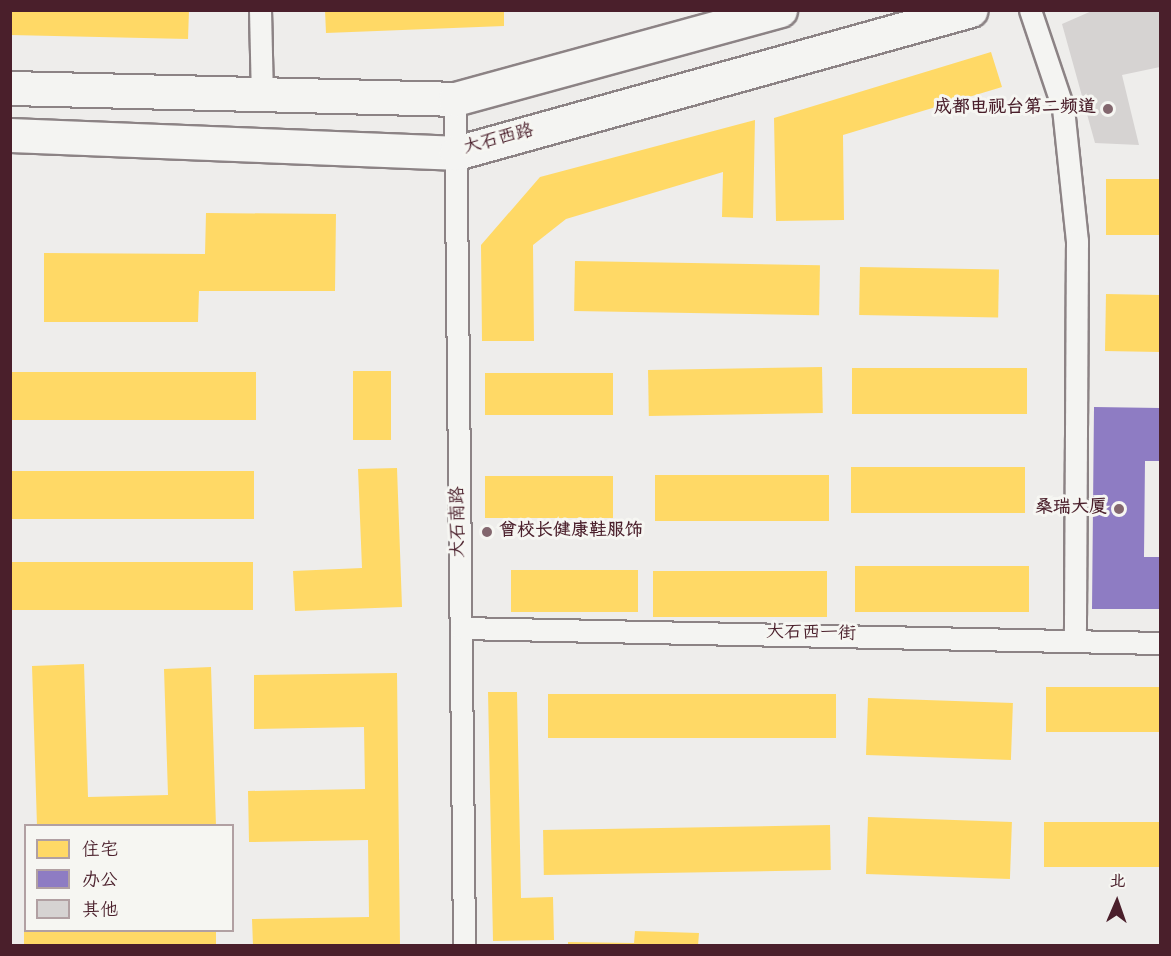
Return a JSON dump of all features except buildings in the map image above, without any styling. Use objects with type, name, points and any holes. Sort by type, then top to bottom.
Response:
[{"type":"main road","points":[[10,88],[262,98],[455,99],[780,10]]},
{"type":"main road","name":"大石西路","points":[[10,135],[456,153],[971,10]]},
{"type":"street","points":[[260,10],[262,98]]},
{"type":"street","points":[[1030,10],[1063,108],[1077,241],[1075,641]]},
{"type":"street","name":"大石南路","points":[[455,99],[464,945]]},
{"type":"street","name":"大石西一街","points":[[461,628],[1161,642]]},
{"type":"place","name":"成都电视台第二频道","points":[[1108,109]]},
{"type":"place","name":"桑瑞大厦","points":[[1119,509]]},
{"type":"place","name":"曾校长健康鞋服饰","points":[[487,532]]}]
